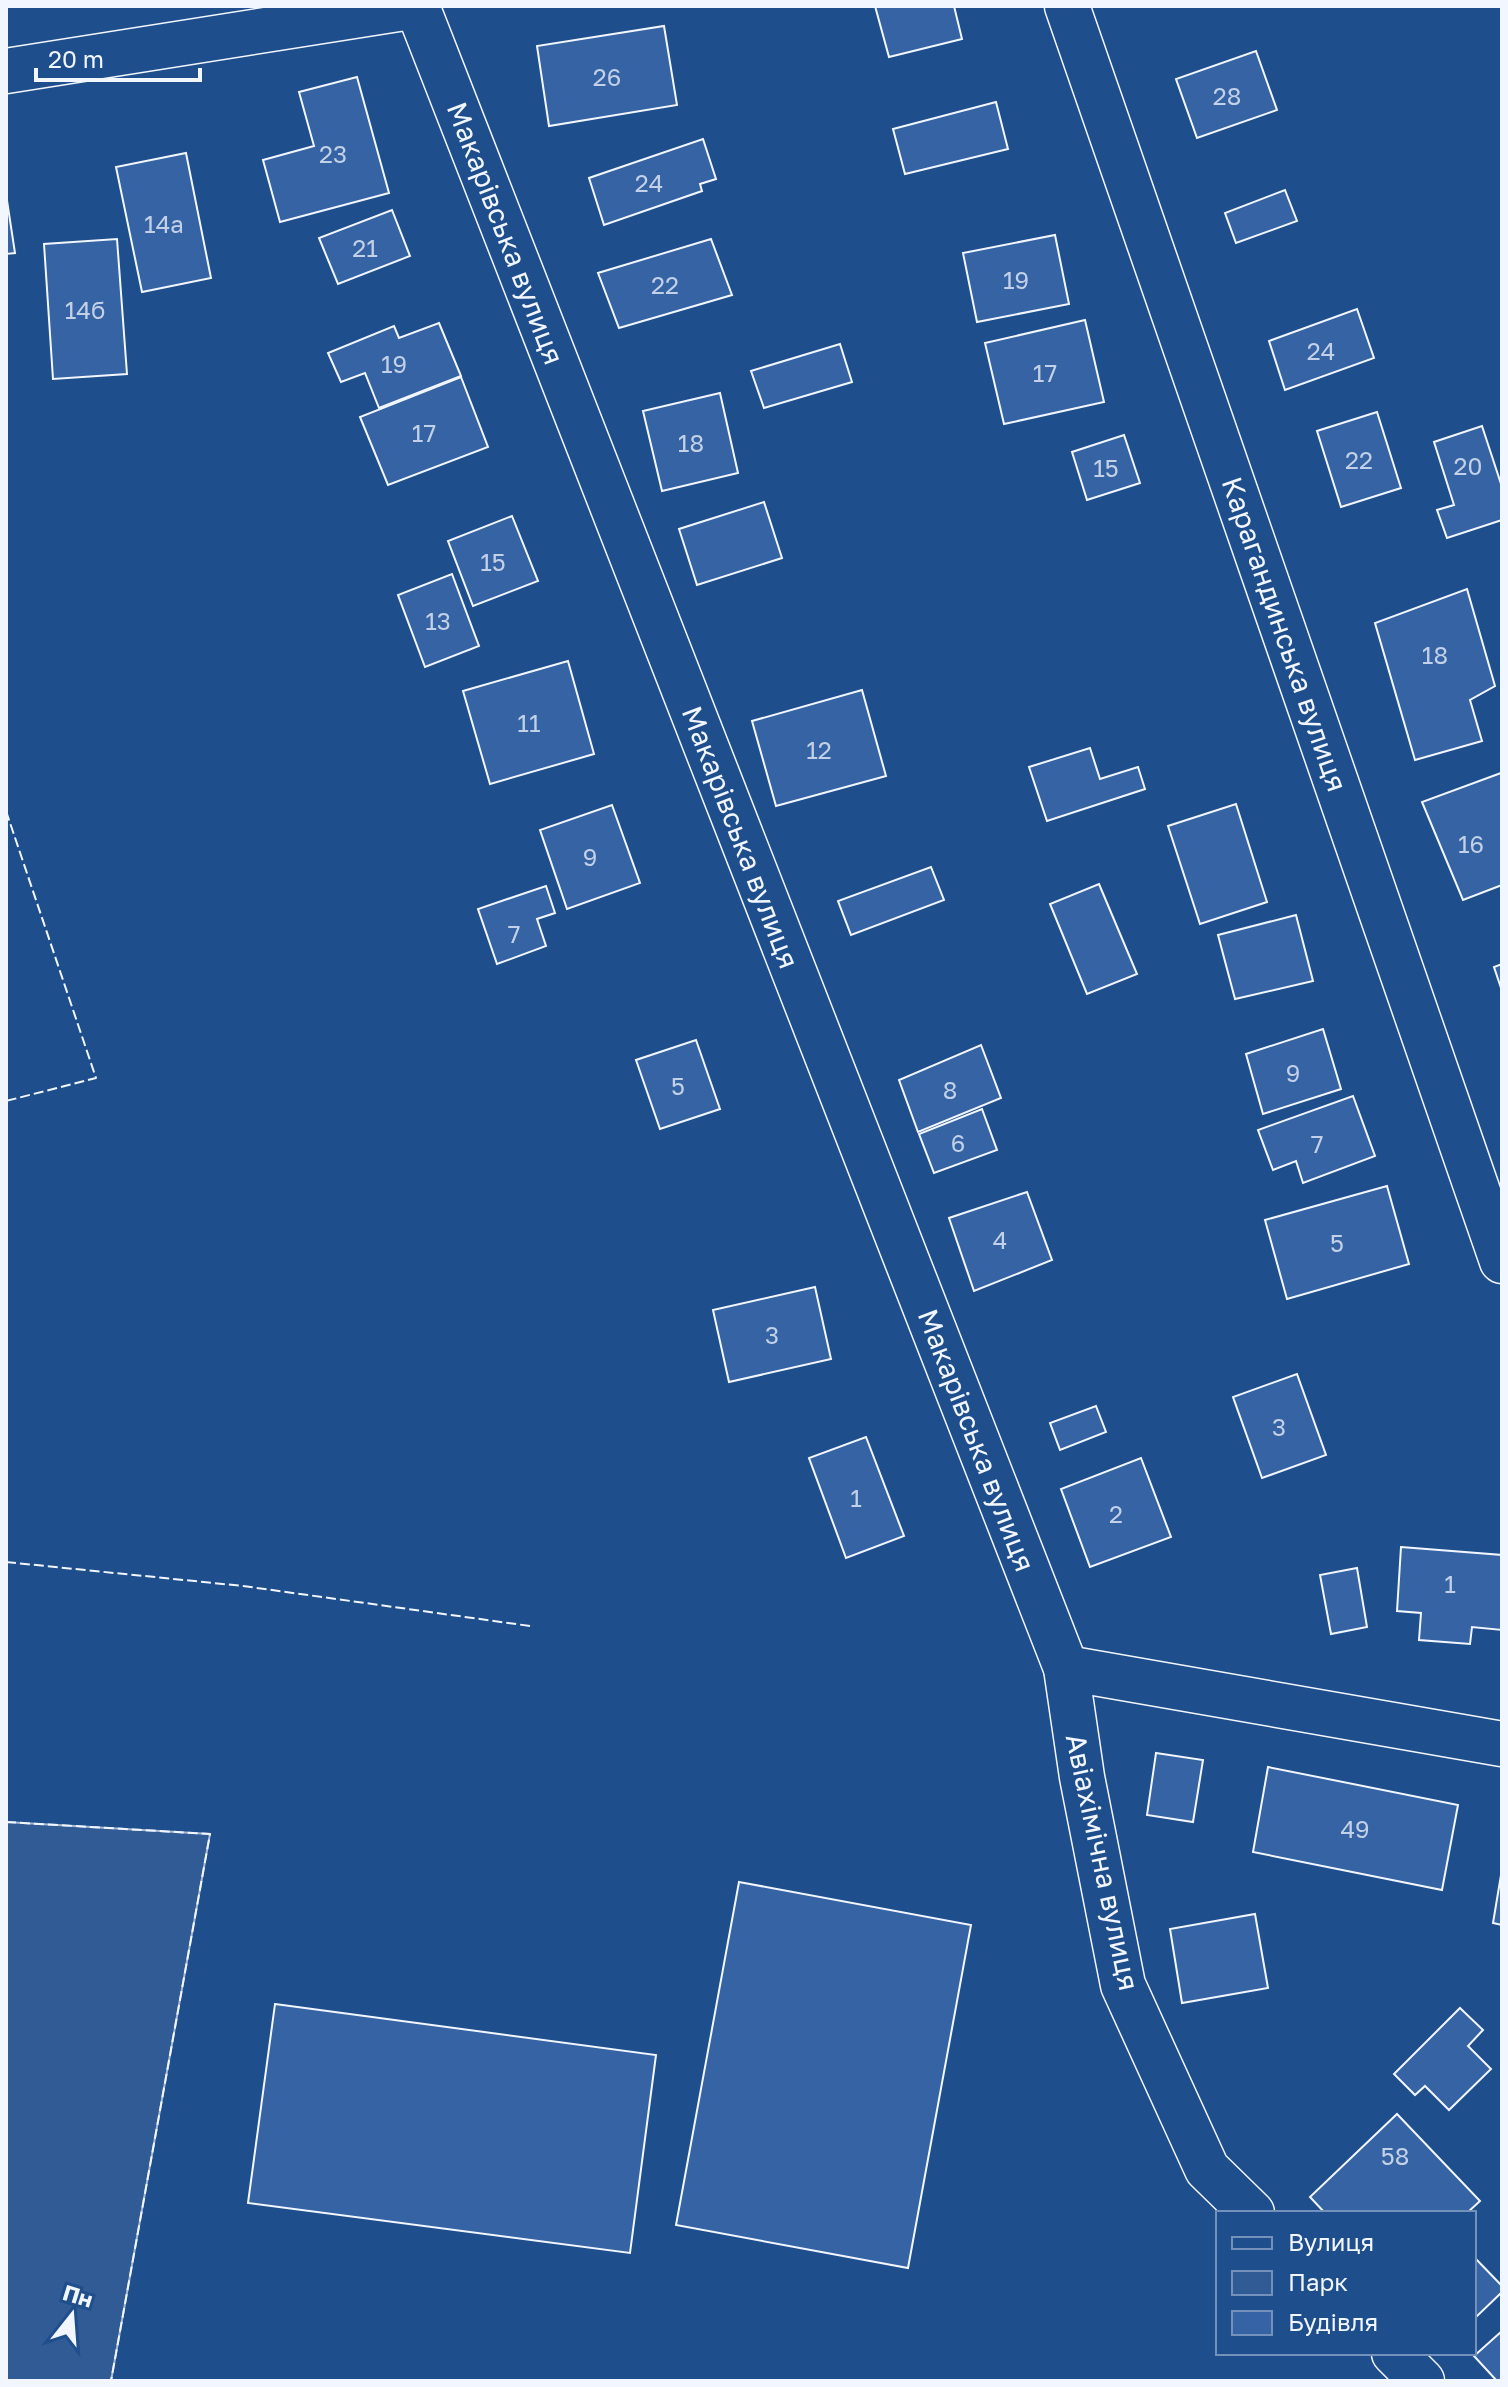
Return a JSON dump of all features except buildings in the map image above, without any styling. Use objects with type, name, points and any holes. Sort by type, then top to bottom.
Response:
[{"type":"street","points":[[6,71],[417,6]]},
{"type":"street","name":"Макарівська вулиця","points":[[417,6],[1066,1668]]},
{"type":"street","name":"Карагандинська вулиця","points":[[1067,6],[1502,1261]]},
{"type":"street","points":[[1066,1668],[1502,1744]]},
{"type":"street","name":"Авіахімічна вулиця","points":[[1066,1668],[1082,1777],[1123,1985],[1207,2169],[1250,2211]]},
{"type":"street","points":[[1396,2355],[1422,2381]]},
{"type":"green space","points":[[6,1822],[210,1834],[111,2381],[6,2381]]},
{"type":"fence","points":[[6,811],[96,1078],[6,1101]]},
{"type":"fence","points":[[6,1562],[243,1586],[530,1626]]},
{"type":"fence","points":[[6,1822],[210,1834],[111,2381]]}]
